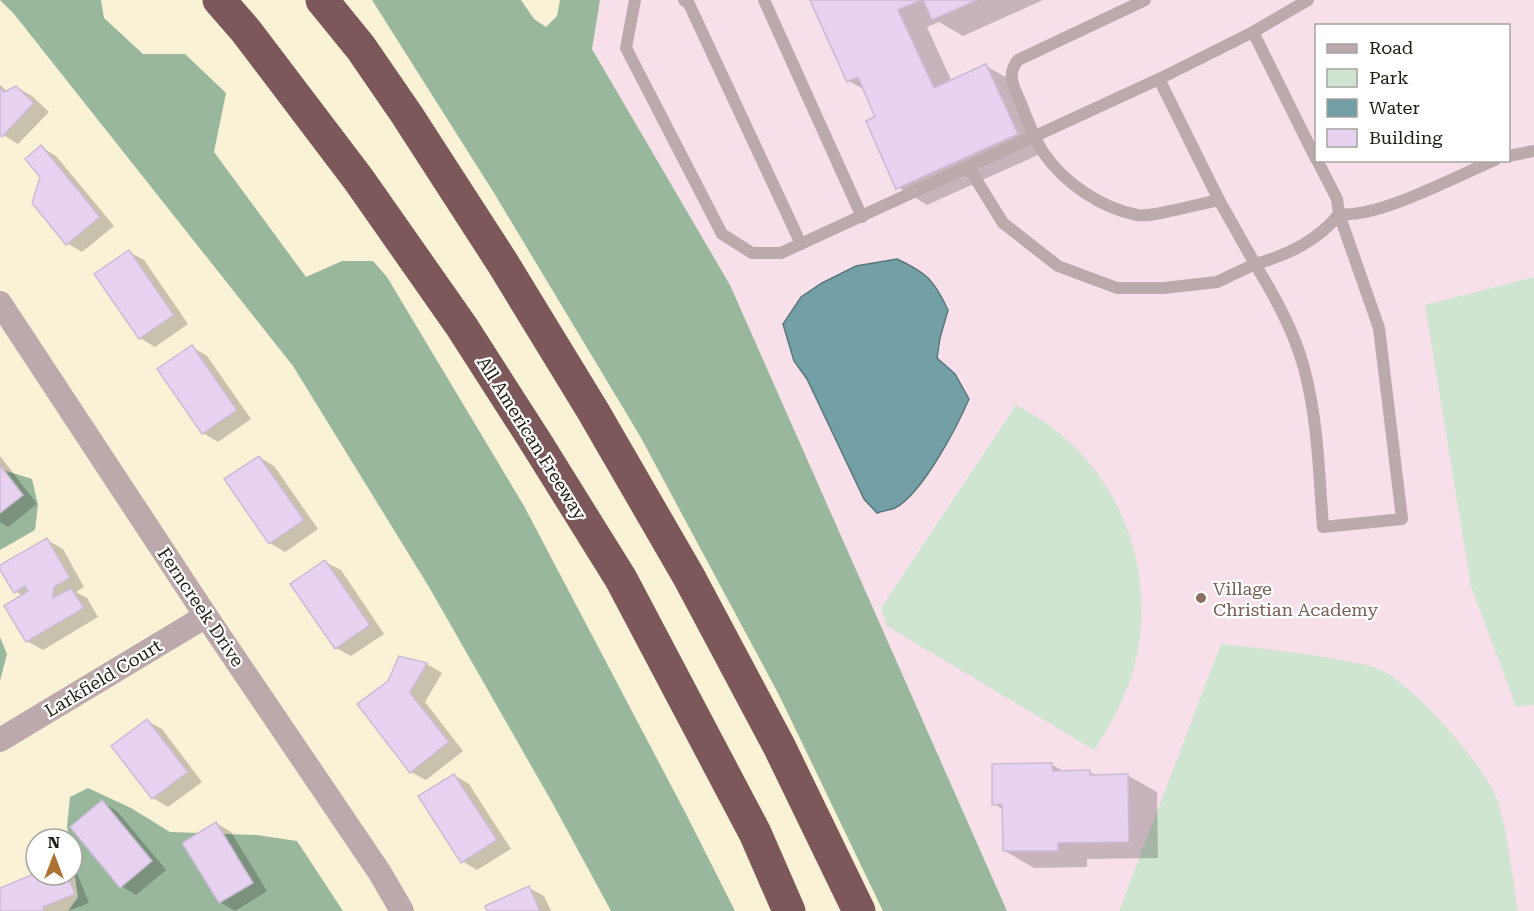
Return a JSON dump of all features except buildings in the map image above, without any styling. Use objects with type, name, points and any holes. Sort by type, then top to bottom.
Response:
[{"type":"highway","name":"All American Freeway","points":[[219,0],[246,31],[358,180],[462,327],[537,444],[621,579],[755,833],[789,911]]},
{"type":"highway","points":[[322,0],[361,48],[407,115],[502,262],[593,411],[699,597],[778,746],[859,911]]},
{"type":"street","name":"Ferncreek Drive","points":[[0,303],[206,616],[380,873],[402,911]]},
{"type":"street","name":"Larkfield Court","points":[[0,740],[206,616]]},
{"type":"lane","points":[[635,0],[626,48],[722,234],[752,253],[781,253],[969,168],[1253,32],[1300,2]]},
{"type":"lane","points":[[684,0],[689,4],[801,244]]},
{"type":"lane","points":[[764,0],[862,217]]},
{"type":"lane","points":[[1145,0],[1018,60],[1012,67],[1010,78],[1044,154],[1070,182],[1098,201],[1139,216],[1219,200]]},
{"type":"lane","points":[[1253,32],[1315,156]]},
{"type":"lane","points":[[1159,79],[1219,200],[1280,304],[1304,367],[1314,420],[1323,527],[1402,519],[1379,328],[1339,214],[1337,199],[1318,162]]},
{"type":"lane","points":[[1510,156],[1534,151]]},
{"type":"lane","points":[[1339,214],[1357,215],[1383,207],[1490,162]]},
{"type":"lane","points":[[969,168],[1003,223],[1058,266],[1117,288],[1164,288],[1217,282],[1298,247],[1328,228],[1339,214]]},
{"type":"shaded area","name":"Village Christian Academy","points":[[600,0],[1534,0],[1534,911],[1007,911],[730,285],[592,49]]},
{"type":"green space","points":[[0,0],[101,0],[104,18],[143,54],[185,54],[226,93],[214,152],[306,277],[342,261],[373,261],[387,277],[524,506],[735,911],[611,911],[553,804],[429,587],[293,366],[14,14]]},
{"type":"green space","points":[[372,0],[521,0],[534,19],[546,27],[557,16],[560,0],[600,0],[592,49],[730,285],[1007,911],[883,911],[779,695],[640,436],[494,193]]},
{"type":"green space","points":[[1534,277],[1534,705],[1516,707],[1471,586],[1425,305]]},
{"type":"green space","points":[[1016,405],[1052,427],[1082,454],[1106,486],[1124,522],[1136,560],[1141,599],[1139,640],[1130,681],[1114,717],[1094,750],[887,626],[881,608]]},
{"type":"green space","points":[[0,469],[32,479],[38,505],[35,530],[0,550]]},
{"type":"green space","points":[[0,637],[7,654],[0,681]]},
{"type":"green space","points":[[1221,644],[1367,665],[1393,677],[1409,690],[1446,726],[1490,784],[1501,812],[1518,911],[1119,911]]},
{"type":"green space","points":[[88,788],[131,808],[170,832],[257,835],[297,841],[343,911],[68,911],[78,897],[76,887],[84,887],[84,827],[67,827],[70,797]]},
{"type":"water","points":[[897,259],[923,273],[934,284],[943,300],[948,310],[937,358],[955,374],[969,399],[938,459],[916,489],[895,508],[877,513],[864,499],[807,379],[794,361],[783,324],[801,297],[822,283],[856,266]]},
{"type":"place","name":"Village Christian Academy","points":[[1201,598]]}]
